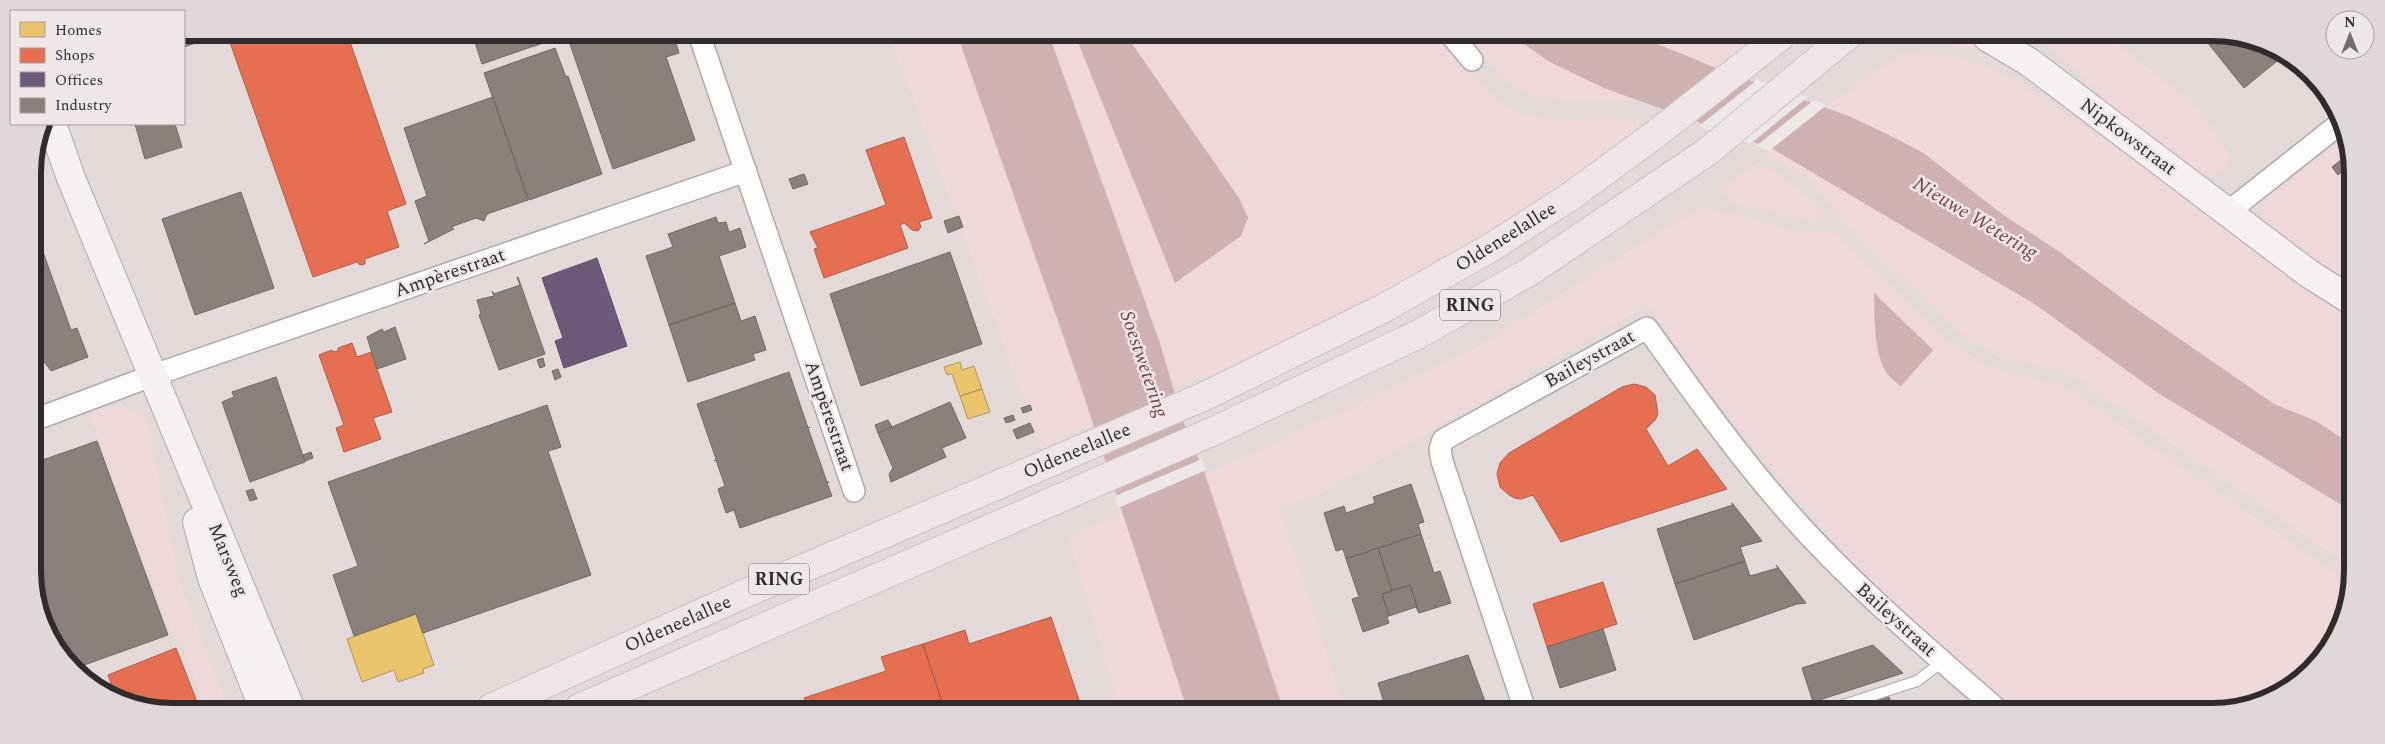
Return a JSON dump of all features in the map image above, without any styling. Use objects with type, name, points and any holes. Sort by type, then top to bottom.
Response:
[{"type":"main road","name":"Oldeneelallee","points":[[501,703],[746,593],[1205,396],[1384,308],[1492,248],[1571,196],[1657,133],[1775,41]]},
{"type":"main road","name":"Oldeneelallee","points":[[591,703],[1082,490],[1216,430],[1417,335],[1529,272],[1707,152],[1842,41]]},
{"type":"street","name":"Ampèrestraat","points":[[701,41],[854,491]]},
{"type":"street","points":[[1456,41],[1472,60]]},
{"type":"street","name":"Nipkowstraat","points":[[1994,41],[2029,62],[2308,272],[2344,296]]},
{"type":"street","name":"Nipkowstraat","points":[[2009,41],[2029,62]]},
{"type":"street","name":"Marsweg","points":[[52,125],[71,178],[288,703]]},
{"type":"street","points":[[2228,212],[2335,127]]},
{"type":"street","name":"Ampèrestraat","points":[[41,417],[154,375],[746,171]]},
{"type":"street","name":"Baileystraat","points":[[1522,702],[1442,461],[1440,444],[1443,440],[1648,328],[1724,436],[1787,512],[1890,616],[1989,702]]},
{"type":"street","name":"Marsweg","points":[[167,412],[212,578],[261,703]]},
{"type":"lane","name":"Baileystraat","points":[[1852,702],[1917,681],[1942,662]]},
{"type":"shaded area","points":[[185,41],[2229,42],[2262,51],[2278,59],[2305,80],[2326,107],[2337,131],[2341,148],[2344,174],[2343,588],[2330,629],[2305,664],[2278,685],[2262,693],[2237,700],[2220,702],[156,702],[123,693],[107,685],[80,664],[59,637],[48,613],[44,596],[41,570],[42,156],[51,125],[185,125]]},
{"type":"shaded area","points":[[892,41],[959,41],[1093,425],[1066,436],[1044,454]]},
{"type":"shaded area","points":[[1052,41],[1077,41],[1175,283],[1239,198],[1130,41],[1447,41],[1490,92],[1503,103],[1518,111],[1536,117],[1557,119],[1608,118],[1638,122],[1639,128],[1609,154],[1546,201],[1513,222],[1445,261],[1212,380],[1195,378],[1174,388],[1160,343]]},
{"type":"shaded area","points":[[1470,41],[1520,41],[1548,61],[1604,88],[1637,100],[1575,101],[1558,100],[1529,94],[1510,84],[1489,64]]},
{"type":"shaded area","points":[[1650,41],[1752,41],[1716,68]]},
{"type":"shaded area","points":[[1919,41],[1976,41],[1996,53]]},
{"type":"shaded area","points":[[2043,41],[2113,41],[2195,104],[2227,150],[2228,165],[2221,172],[2204,176],[2193,173],[2120,117],[2082,76]]},
{"type":"shaded area","points":[[1904,52],[1955,56],[2005,73],[2110,142],[2305,290],[2344,313],[2344,440],[2316,421],[2274,404],[2135,308],[2061,253],[2002,214],[1922,152],[1851,117],[1825,107]]},
{"type":"shaded area","points":[[2340,142],[2344,174],[2344,284],[2263,225],[2261,211],[2267,198]]},
{"type":"shaded area","points":[[1773,149],[2036,305],[2158,393],[2344,507],[2344,562],[2071,375],[2054,368],[1998,357],[1958,332],[1847,225],[1807,176],[1766,155]]},
{"type":"shaded area","points":[[1759,162],[1796,185],[1823,216],[1817,223],[1731,202],[1723,191],[1728,183]]},
{"type":"shaded area","points":[[1701,208],[1736,214],[1805,234],[1834,232],[1948,342],[1993,369],[2060,384],[2344,578],[2339,605],[2330,629],[2305,664],[2278,685],[2254,696],[2220,702],[2005,702],[1879,591],[1848,559],[1710,395],[1648,305],[1317,496],[1279,506],[1343,702],[1281,702],[1205,474],[1478,347],[1679,219]],"holes":[[[1874,293],[1933,350],[1920,366],[1880,354],[1876,331]]]},
{"type":"shaded area","points":[[114,406],[147,416],[178,577],[226,703],[204,703],[179,637],[173,638],[90,415]]},
{"type":"shaded area","points":[[1123,514],[1185,703],[1118,703],[1068,537]]},
{"type":"water","name":"Soestwetering","points":[[959,41],[1051,41],[1160,343],[1181,416],[1205,474],[1281,702],[1185,703],[1078,378]]},
{"type":"water","points":[[1077,41],[1130,41],[1239,198],[1248,218],[1241,236],[1175,283]]},
{"type":"water","name":"Nieuwe Wetering","points":[[1520,41],[1650,41],[1716,68],[1851,117],[1922,152],[2002,214],[2061,253],[2135,308],[2274,404],[2316,421],[2344,440],[2344,507],[2158,393],[2036,305],[1773,149],[1604,88],[1548,61]]},
{"type":"water","points":[[1874,293],[1933,350],[1901,386],[1886,372],[1879,353]]},
{"type":"pier","points":[[1757,80],[1808,97],[1750,144],[1699,126]]},
{"type":"pier","points":[[1814,100],[1827,105],[1769,151],[1756,146]]},
{"type":"pier","points":[[1202,459],[1206,470],[1118,508],[1115,496]]},
{"type":"building: Homes","points":[[960,362],[962,370],[974,366],[982,389],[960,396],[952,374],[947,375],[944,367]]},
{"type":"building: Homes","points":[[982,389],[990,412],[968,419],[960,396]]},
{"type":"building: Homes","points":[[416,614],[434,665],[423,669],[424,673],[398,682],[394,670],[362,682],[347,639]]},
{"type":"building: Shops","points":[[229,41],[350,41],[406,204],[387,211],[399,247],[365,259],[365,264],[360,265],[357,262],[313,277]]},
{"type":"building: Shops","points":[[904,137],[932,218],[919,222],[921,227],[918,231],[912,230],[904,223],[900,225],[908,248],[824,278],[814,249],[818,248],[810,232],[886,205],[866,150]]},
{"type":"building: Shops","points":[[352,343],[357,357],[371,352],[392,412],[373,418],[381,439],[344,452],[336,428],[344,425],[319,355],[332,350],[332,352],[338,351],[338,348]]},
{"type":"building: Shops","points":[[1634,384],[1646,387],[1655,395],[1658,414],[1646,429],[1668,466],[1697,449],[1727,489],[1561,542],[1533,495],[1521,499],[1515,498],[1500,487],[1497,474],[1500,463],[1509,453],[1622,387]]},
{"type":"building: Shops","points":[[1603,582],[1617,624],[1547,647],[1533,604]]},
{"type":"building: Shops","points":[[1051,617],[1080,703],[942,703],[923,644],[965,630],[969,644]]},
{"type":"building: Shops","points":[[923,644],[942,703],[805,703],[804,698],[886,671],[881,657]]},
{"type":"building: Shops","points":[[176,648],[197,703],[156,702],[123,693],[113,688],[108,675]]},
{"type":"building: Offices","points":[[597,258],[627,346],[564,368],[555,341],[563,338],[542,278]]},
{"type":"building: Industry","points":[[185,41],[201,41],[185,47]]},
{"type":"building: Industry","points":[[475,41],[529,41],[531,47],[482,64]]},
{"type":"building: Industry","points":[[530,41],[548,41],[532,47]]},
{"type":"building: Industry","points":[[578,41],[675,41],[679,53],[666,57],[695,140],[613,169],[570,44]]},
{"type":"building: Industry","points":[[2206,41],[2229,42],[2246,46],[2262,51],[2279,60],[2244,88]]},
{"type":"building: Industry","points":[[555,48],[566,77],[568,76],[602,174],[529,200],[484,73]]},
{"type":"building: Industry","points":[[493,97],[528,200],[487,214],[484,221],[476,218],[451,227],[454,229],[424,244],[429,241],[415,201],[427,196],[404,128]]},
{"type":"building: Industry","points":[[135,125],[175,125],[182,147],[145,159]]},
{"type":"building: Industry","points":[[2342,159],[2344,171],[2338,175],[2332,167]]},
{"type":"building: Industry","points":[[804,174],[808,184],[793,189],[789,179]]},
{"type":"building: Industry","points":[[241,192],[274,288],[195,315],[162,219]]},
{"type":"building: Industry","points":[[959,216],[963,227],[948,233],[944,221]]},
{"type":"building: Industry","points":[[716,217],[718,223],[726,222],[729,232],[740,228],[746,247],[719,256],[735,303],[669,325],[646,256],[673,247],[668,234]]},
{"type":"building: Industry","points":[[42,249],[71,330],[77,328],[88,357],[51,371],[42,358]]},
{"type":"building: Industry","points":[[950,252],[982,344],[861,386],[830,294]]},
{"type":"building: Industry","points":[[518,277],[545,354],[499,370],[479,315],[481,314],[477,300],[494,296],[492,291],[494,294],[520,285]]},
{"type":"building: Industry","points":[[735,303],[741,321],[755,316],[766,350],[753,354],[755,360],[688,382],[669,325]]},
{"type":"building: Industry","points":[[395,327],[406,359],[377,369],[367,337],[382,329],[384,332]]},
{"type":"building: Industry","points":[[543,358],[545,366],[540,368],[537,360]]},
{"type":"building: Industry","points":[[558,369],[561,377],[555,380],[552,371]]},
{"type":"building: Industry","points":[[789,372],[827,482],[829,482],[827,483],[832,496],[740,528],[734,510],[726,513],[718,489],[725,486],[716,460],[714,461],[716,459],[697,404]]},
{"type":"building: Industry","points":[[276,377],[305,462],[250,482],[222,402],[234,397],[232,392]]},
{"type":"building: Industry","points":[[950,402],[966,438],[942,448],[946,457],[891,482],[889,474],[893,468],[878,433]]},
{"type":"building: Industry","points":[[547,405],[561,447],[548,451],[591,575],[423,633],[416,614],[354,636],[333,575],[358,566],[328,482]]},
{"type":"building: Industry","points":[[1030,405],[1032,410],[1023,413],[1021,408]]},
{"type":"building: Industry","points":[[1013,415],[1015,420],[1006,423],[1004,418]]},
{"type":"building: Industry","points":[[888,420],[892,427],[878,433],[875,425]]},
{"type":"building: Industry","points":[[1030,423],[1034,432],[1017,439],[1013,430]]},
{"type":"building: Industry","points":[[97,441],[168,635],[82,666],[69,651],[51,621],[44,596],[41,570],[41,460]]},
{"type":"building: Industry","points":[[311,452],[313,458],[305,461],[303,455]]},
{"type":"building: Industry","points":[[1411,484],[1424,522],[1418,524],[1421,534],[1346,559],[1343,549],[1336,551],[1324,513],[1344,506],[1346,513],[1375,503],[1373,497]]},
{"type":"building: Industry","points":[[253,489],[257,499],[250,501],[246,491]]},
{"type":"building: Industry","points":[[1732,503],[1762,541],[1740,547],[1745,561],[1675,584],[1657,529],[1733,505]]},
{"type":"building: Industry","points":[[1421,534],[1434,573],[1440,571],[1451,603],[1419,613],[1410,585],[1392,591],[1378,548]]},
{"type":"building: Industry","points":[[1378,548],[1392,591],[1382,594],[1389,616],[1387,617],[1389,623],[1363,632],[1352,599],[1359,597],[1346,559]]},
{"type":"building: Industry","points":[[1745,561],[1750,576],[1778,568],[1776,565],[1806,603],[1797,604],[1694,640],[1675,584]]},
{"type":"building: Industry","points":[[1410,585],[1419,613],[1416,607],[1389,616],[1382,594]]},
{"type":"building: Industry","points":[[1603,629],[1616,670],[1560,688],[1547,647]]},
{"type":"building: Industry","points":[[1873,645],[1903,673],[1813,702],[1802,668]]},
{"type":"building: Industry","points":[[1468,655],[1485,702],[1384,702],[1378,683]]},
{"type":"building: Industry","points":[[1889,697],[1891,702],[1873,702]]}]
